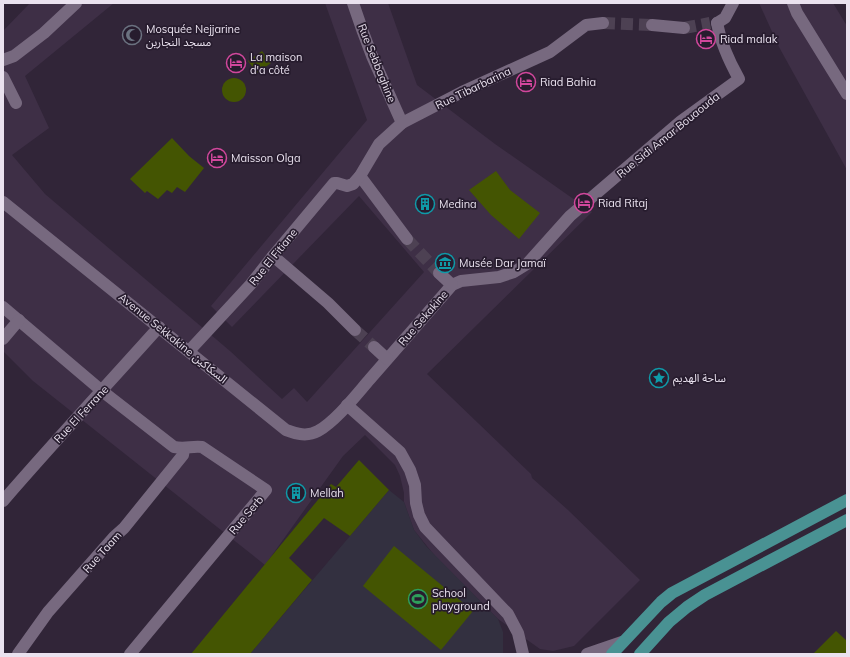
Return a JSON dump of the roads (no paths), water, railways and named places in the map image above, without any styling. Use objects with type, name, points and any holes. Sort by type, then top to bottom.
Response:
[{"type":"main road","points":[[612,654],[661,602],[672,593],[847,500]]},
{"type":"main road","points":[[640,654],[670,622],[687,607],[706,595],[847,520]]},
{"type":"street","points":[[3,60],[14,56],[44,33],[76,3]]},
{"type":"street","name":"Rue Sebbaghine","points":[[353,3],[362,32],[402,123]]},
{"type":"street","name":"Rue Sidi Amar Bouaouda","points":[[570,216],[681,121],[739,79],[725,52],[714,23],[725,18],[733,3]]},
{"type":"street","points":[[793,3],[797,13],[847,94]]},
{"type":"street","name":"Rue Tibarbarina","points":[[360,176],[379,144],[402,123],[462,92],[550,52],[586,25],[603,23]]},
{"type":"street","points":[[652,25],[684,28]]},
{"type":"street","points":[[3,77],[16,103]]},
{"type":"street","points":[[360,176],[408,239]]},
{"type":"street","name":"Rue El Fitiane","points":[[189,351],[251,284],[334,183],[347,186],[353,184],[360,176]]},
{"type":"street","name":"Avenue Sekkakine السكاكين","points":[[3,202],[286,430],[296,434],[307,434],[317,431],[326,425],[347,405]]},
{"type":"street","name":"Rue Sekakine","points":[[347,405],[452,285],[461,281],[499,277],[514,272],[527,264],[570,216]]},
{"type":"street","points":[[273,256],[328,303],[355,330]]},
{"type":"street","points":[[439,273],[452,285]]},
{"type":"street","name":"Rue Serb","points":[[3,307],[102,391],[174,447],[184,449],[194,446],[202,447],[266,490],[130,654]]},
{"type":"street","points":[[3,339],[19,320]]},
{"type":"street","name":"Rue El Ferrane","points":[[3,501],[63,432],[159,327]]},
{"type":"street","points":[[374,347],[387,359]]},
{"type":"street","points":[[347,405],[400,452],[410,470],[415,485],[416,503],[419,515],[425,527],[508,614],[518,633],[523,654]]},
{"type":"street","name":"Rue Taam","points":[[18,654],[48,612],[114,537],[124,528],[183,455],[184,449]]},
{"type":"street","points":[[586,654],[622,642]]},
{"type":"tunnel","points":[[603,23],[652,25]]},
{"type":"tunnel","points":[[684,28],[710,23]]},
{"type":"tunnel","points":[[407,239],[439,273]]},
{"type":"tunnel","points":[[355,330],[374,347]]},
{"type":"place","name":"Mosquée Nejjarine مسجد النجارين","points":[[132,35]]},
{"type":"place","name":"Riad malak","points":[[706,39]]},
{"type":"place","name":"La maison d'a côté","points":[[236,63]]},
{"type":"place","name":"Riad Bahia","points":[[526,82]]},
{"type":"place","name":"Maisson Olga","points":[[217,158]]},
{"type":"place","name":"Riad Ritaj","points":[[584,203]]},
{"type":"place","name":"Medina","points":[[425,204]]},
{"type":"place","name":"Musée Dar Jamaï","points":[[445,263]]},
{"type":"place","name":"ساحة الهديم","points":[[659,378]]},
{"type":"place","name":"Mellah","points":[[296,493]]},
{"type":"place","name":"School playground","points":[[418,599]]}]
